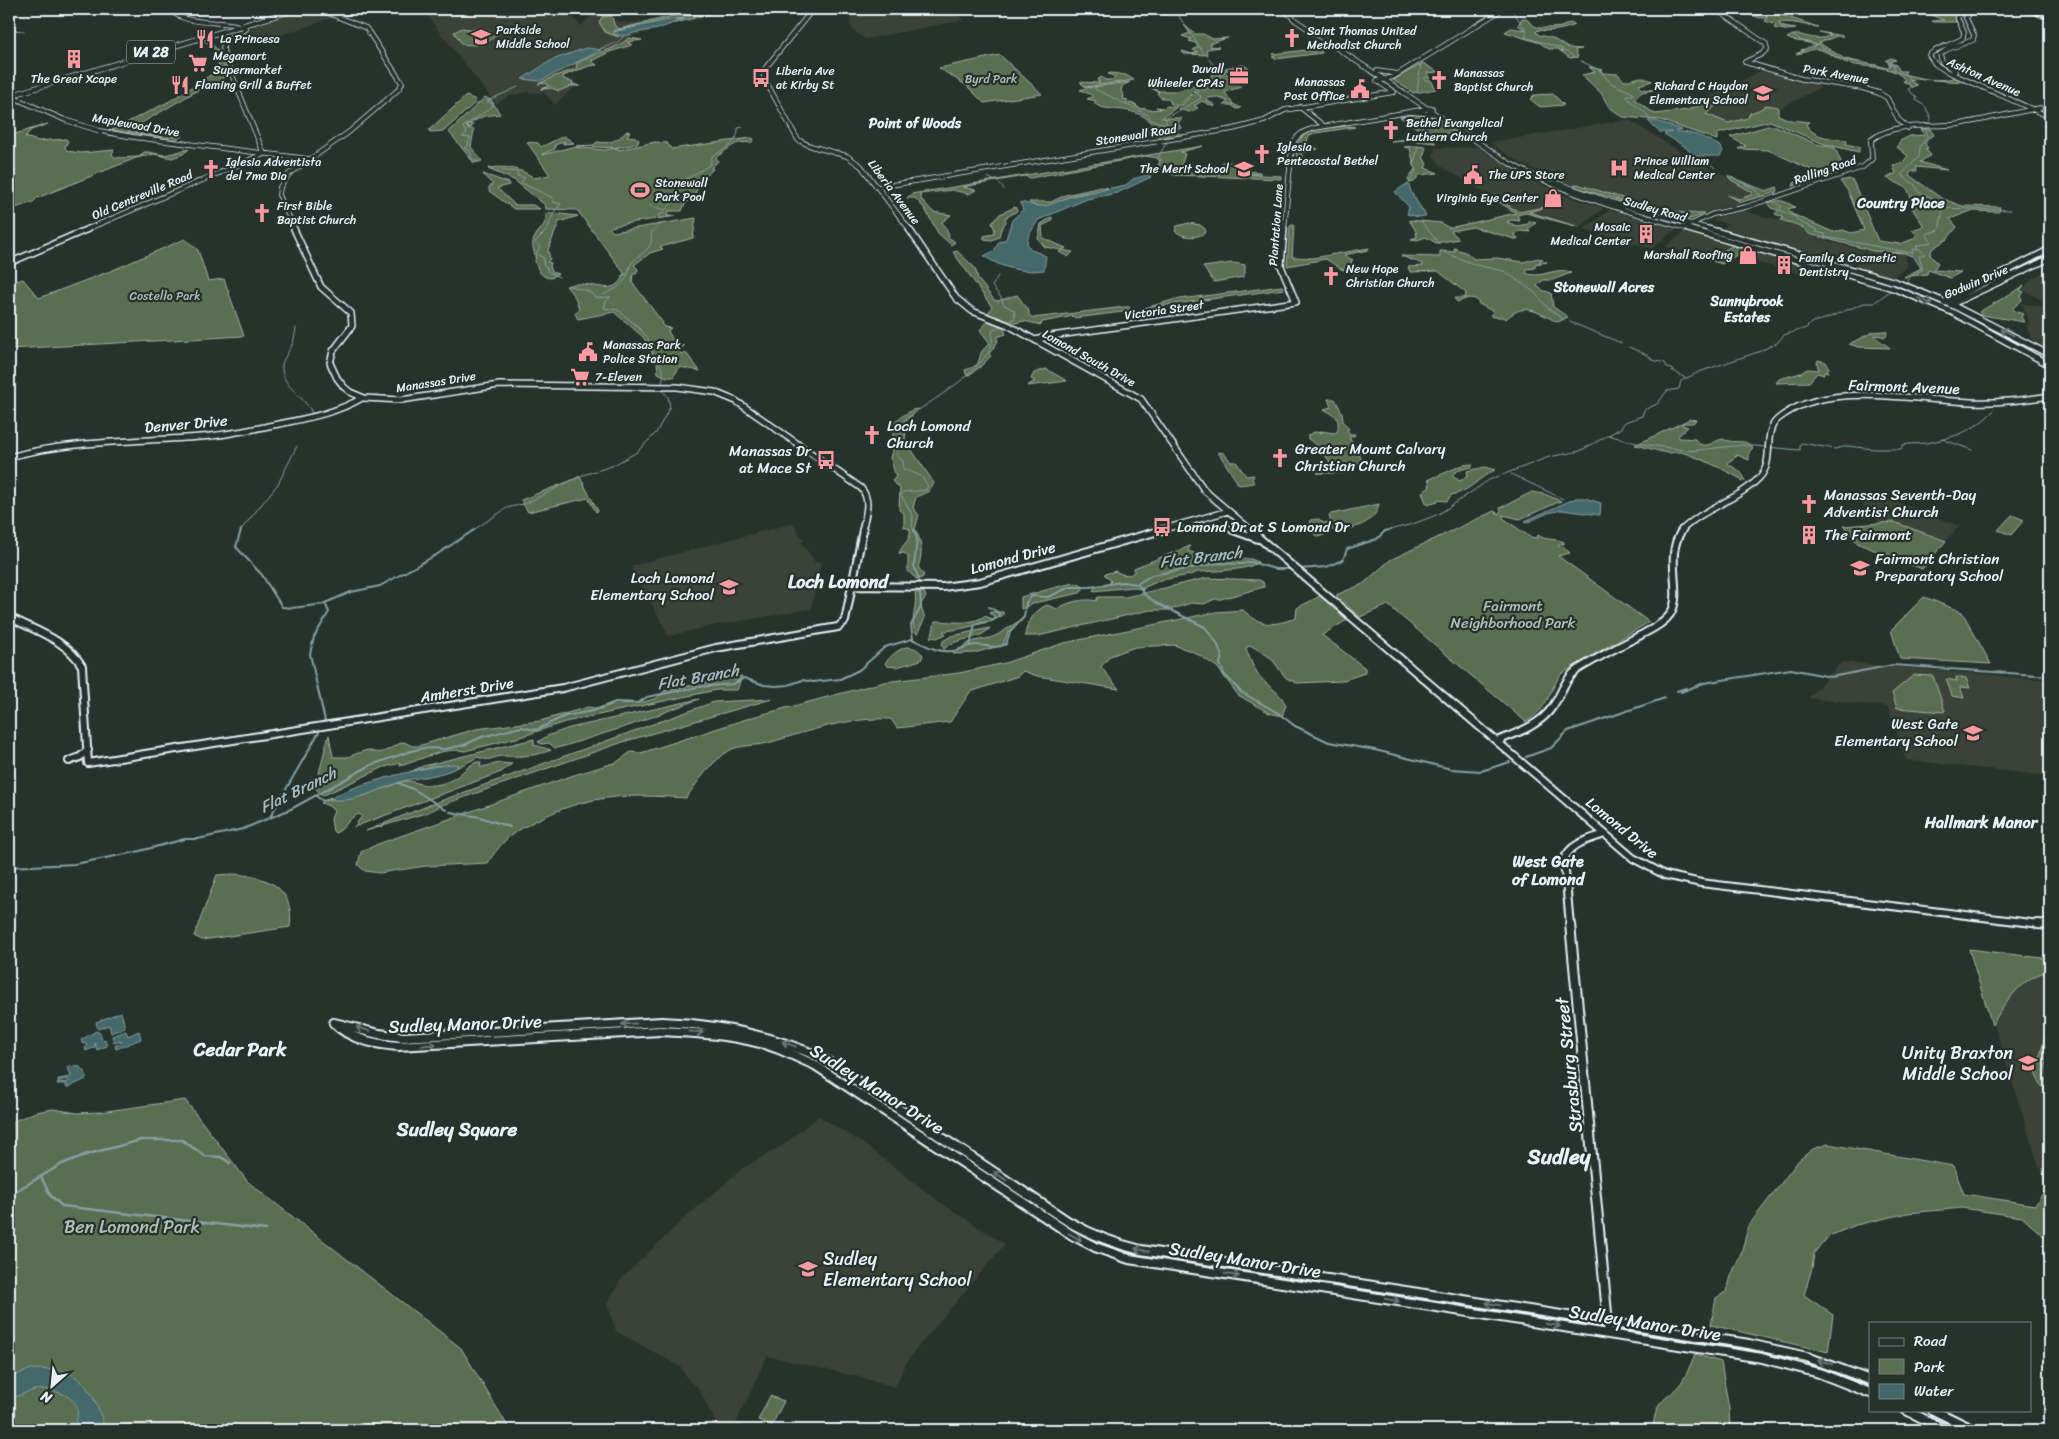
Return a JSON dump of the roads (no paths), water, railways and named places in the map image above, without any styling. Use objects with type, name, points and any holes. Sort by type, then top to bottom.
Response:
[{"type":"highway","name":"VA 28","points":[[9,96],[239,27],[290,9]]},
{"type":"highway","name":"VA 28","points":[[94,70],[298,9]]},
{"type":"main road","name":"Sudley Road","points":[[1286,9],[1293,16],[1430,109],[1508,158],[1544,177],[1599,198],[1856,270],[1926,294],[1969,313],[2050,355]]},
{"type":"main road","points":[[1283,17],[1293,16]]},
{"type":"main road","name":"Sudley Road","points":[[1293,16],[1387,80]]},
{"type":"main road","points":[[1376,71],[1398,74]]},
{"type":"main road","name":"Sudley Road","points":[[1430,109],[1439,117],[1509,163],[1549,184],[1599,203],[1866,279],[1940,307],[2050,365]]},
{"type":"main road","points":[[1411,112],[1427,112],[1439,117]]},
{"type":"main road","name":"Godwin Drive","points":[[1940,307],[1956,296],[2050,249]]},
{"type":"main road","name":"Godwin Drive","points":[[1940,307],[1952,305],[2050,258]]},
{"type":"main road","points":[[1926,294],[1939,297],[1956,296]]},
{"type":"main road","points":[[1965,299],[1962,304],[1969,313]]},
{"type":"street","points":[[168,9],[175,16],[182,19],[223,22],[239,27],[225,40],[223,47],[224,55],[264,154]]},
{"type":"street","name":"Manassas Drive","points":[[318,9],[363,25],[402,85],[349,132],[287,176],[280,187],[279,195],[321,287],[326,294],[346,307],[351,314],[352,326],[333,351],[330,364],[345,388],[362,398],[384,401],[467,387],[499,384],[699,389],[721,394],[736,401],[860,488],[867,498],[844,623]]},
{"type":"street","name":"Manassas Drive","points":[[326,9],[338,15]]},
{"type":"street","points":[[338,15],[358,9]]},
{"type":"street","points":[[351,20],[348,16],[349,14],[358,9]]},
{"type":"street","name":"Liberia Avenue","points":[[813,9],[765,66],[763,75],[796,138],[810,146],[842,154],[856,160],[898,211],[959,302],[972,311],[1006,324]]},
{"type":"street","points":[[1387,80],[1502,9]]},
{"type":"street","name":"Park Avenue","points":[[1716,9],[1766,44],[1767,49],[1764,53],[1745,62],[1802,79],[1877,92],[1888,98],[1898,120],[1908,128]]},
{"type":"street","name":"Ashton Avenue","points":[[1966,9],[1957,17],[1964,32],[1964,38],[1934,50],[1930,55],[1932,61],[1946,71],[2050,117]]},
{"type":"street","name":"Ashton Avenue","points":[[1973,9],[1966,18],[1974,38],[1966,44],[1941,52],[1940,60],[1953,70],[2050,113]]},
{"type":"street","points":[[2045,9],[2050,11]]},
{"type":"street","name":"Stonewall Road","points":[[878,187],[1234,129],[1264,121],[1281,111],[1394,92],[1377,81],[1387,80]]},
{"type":"street","name":"Maplewood Drive","points":[[9,96],[65,120],[100,131],[133,137],[309,159]]},
{"type":"street","points":[[1300,107],[1324,126]]},
{"type":"street","name":"Rolling Road","points":[[1684,228],[1713,214],[1746,207],[1863,167],[1872,159],[1870,143],[1873,137],[1889,130],[1952,125],[2040,108]]},
{"type":"street","name":"Plantation Lane","points":[[1402,113],[1430,109]]},
{"type":"street","name":"Plantation Lane","points":[[1296,302],[1284,276],[1282,266],[1292,144],[1295,138],[1302,133],[1324,126],[1430,109]]},
{"type":"street","name":"Old Centreville Road","points":[[9,263],[264,154]]},
{"type":"street","name":"Victoria Street","points":[[1036,340],[1051,336],[1296,302]]},
{"type":"street","name":"Lomond South Drive","points":[[1006,324],[1141,399],[1199,485],[1228,511]]},
{"type":"street","name":"Fairmont Avenue","points":[[1497,741],[1542,719],[1553,706],[1562,686],[1578,669],[1668,618],[1675,605],[1672,554],[1678,535],[1693,520],[1760,477],[1768,465],[1773,426],[1788,412],[1807,404],[1829,399],[1872,396],[1988,402],[2050,396]]},
{"type":"street","name":"Denver Drive","points":[[9,457],[42,448],[203,437],[237,432],[327,414],[347,407],[362,398]]},
{"type":"street","name":"Lomond Drive","points":[[852,586],[937,587],[980,582],[1228,511],[1643,865],[1665,875],[1686,881],[2050,925]]},
{"type":"street","name":"Lomond Drive","points":[[1177,526],[1206,525],[1228,528],[1269,545]]},
{"type":"street","points":[[9,617],[63,646],[78,657],[82,666],[88,750],[78,759],[69,761]]},
{"type":"street","name":"Amherst Drive","points":[[88,750],[88,763],[563,688],[716,648],[836,627],[844,623]]},
{"type":"street","name":"Strasburg Street","points":[[1605,834],[1571,848],[1566,853],[1564,860],[1609,1334]]},
{"type":"street","name":"Sudley Manor Drive","points":[[1869,1380],[1831,1364],[1787,1352],[1120,1245],[1090,1234],[1070,1222],[822,1058],[777,1039],[741,1030],[662,1022],[403,1037],[379,1034],[334,1022],[341,1030],[359,1038],[398,1046],[660,1031],[703,1033],[742,1039],[779,1049],[832,1075],[1072,1235],[1094,1248],[1113,1254],[1129,1259],[1762,1358],[1819,1373],[1869,1393]]},
{"type":"street","points":[[1910,1412],[1946,1430]]},
{"type":"street","points":[[1937,1412],[1974,1430]]},
{"type":"water","points":[[684,19],[658,29],[625,36],[617,35],[613,32],[667,20]]},
{"type":"water","points":[[586,48],[601,50],[540,81],[522,79],[552,60]]},
{"type":"water","points":[[1648,121],[1656,121],[1682,130],[1676,132],[1699,136],[1721,147],[1723,151],[1720,156],[1694,156],[1684,146],[1664,134],[1672,132],[1659,132]]},
{"type":"water","points":[[1147,175],[1151,177],[1117,193],[1087,199],[1038,220],[1028,237],[1027,245],[1032,250],[1046,256],[1044,270],[1012,269],[984,256],[994,251],[999,242],[1006,239],[1012,220],[1023,210],[1020,202],[1046,206],[1072,196],[1126,185],[1133,179]]},
{"type":"water","points":[[1405,185],[1409,185],[1411,192],[1426,216],[1418,217],[1407,214],[1409,207],[1395,192]]},
{"type":"water","points":[[1576,498],[1585,498],[1601,503],[1600,515],[1562,510],[1548,513],[1528,522],[1525,521]]},
{"type":"water","points":[[453,764],[458,765],[449,771],[403,781],[358,798],[348,800],[331,799],[370,782],[409,772]]},
{"type":"water","points":[[121,1012],[125,1027],[111,1033],[109,1025],[98,1029],[96,1022]]},
{"type":"water","points":[[96,1031],[100,1033],[102,1040],[105,1039],[107,1046],[97,1050],[95,1043],[95,1047],[86,1051],[85,1048],[88,1045],[82,1043],[81,1040]]},
{"type":"water","points":[[126,1031],[128,1036],[139,1031],[141,1039],[116,1049],[115,1046],[123,1041],[114,1042],[112,1036]]},
{"type":"water","points":[[68,1067],[80,1067],[86,1074],[86,1079],[69,1087],[66,1087],[66,1084],[57,1084],[58,1082],[68,1083],[68,1079],[58,1081],[58,1079],[71,1077]]},
{"type":"water","points":[[31,1369],[62,1371],[75,1376],[88,1389],[106,1430],[76,1430],[78,1413],[75,1402],[59,1392],[40,1389],[9,1400],[9,1378]]},
{"type":"waterway","points":[[1511,9],[1527,31],[1525,37],[1563,49],[1560,51],[1567,52],[1574,57]]},
{"type":"waterway","points":[[1178,11],[1180,18],[1205,55]]},
{"type":"waterway","points":[[684,18],[701,12]]},
{"type":"waterway","name":"Flat Branch","points":[[1779,25],[1786,30]]},
{"type":"waterway","points":[[9,30],[24,31]]},
{"type":"waterway","name":"Flat Branch","points":[[1792,35],[1800,40],[1818,45],[1842,60],[1877,65],[1909,76],[1908,84],[1912,87],[1908,89],[1917,98],[1916,100],[1925,106],[1931,118],[1928,124]]},
{"type":"waterway","points":[[600,49],[618,42],[624,36]]},
{"type":"waterway","points":[[1167,137],[1170,132],[1165,118],[1200,99],[1201,96],[1197,94],[1197,91],[1205,90],[1213,83],[1211,82],[1223,75],[1222,68],[1214,66],[1208,58]]},
{"type":"waterway","points":[[1889,60],[1888,62],[1894,66],[1894,70]]},
{"type":"waterway","points":[[1581,61],[1599,70],[1611,83],[1633,93],[1633,95],[1627,95],[1627,98],[1646,113],[1650,121]]},
{"type":"waterway","points":[[1417,92],[1421,63]]},
{"type":"waterway","points":[[1095,86],[1095,89],[1148,115],[1151,120],[1167,124]]},
{"type":"waterway","points":[[479,162],[472,159],[470,151],[464,148],[469,145],[468,142],[471,138],[462,137],[467,133],[463,127],[493,106],[493,104],[487,101],[518,87]]},
{"type":"waterway","points":[[1420,114],[1423,118],[1420,136]]},
{"type":"waterway","points":[[664,211],[677,198],[679,188],[684,180],[710,165],[712,156],[730,145],[736,138],[738,128],[743,127]]},
{"type":"waterway","name":"Flat Branch","points":[[1925,129],[1928,135],[1920,147],[1919,157],[1901,175],[1915,185],[1919,192],[1932,198],[1941,208]]},
{"type":"waterway","points":[[1149,176],[1158,169],[1161,159],[1158,157],[1167,142]]},
{"type":"waterway","points":[[1408,185],[1416,171],[1414,163],[1418,146]]},
{"type":"waterway","points":[[1705,159],[1715,168]]},
{"type":"waterway","points":[[489,167],[492,170],[518,172],[517,176],[525,178],[521,183],[553,198],[553,202],[561,204],[554,212],[547,230],[535,242],[540,247],[536,254],[544,258],[543,265],[547,268],[548,272],[559,277]]},
{"type":"waterway","points":[[1728,175],[1754,189],[1762,197]]},
{"type":"waterway","points":[[987,177],[998,182],[1004,189]]},
{"type":"waterway","points":[[1773,201],[1782,207],[1779,210],[1796,217],[1798,221],[1818,230],[1816,232],[1825,234],[1825,237],[1913,253],[1912,249],[1918,249]]},
{"type":"waterway","points":[[650,206],[664,211]]},
{"type":"waterway","name":"Flat Branch","points":[[1906,283],[1909,277],[1923,269],[1919,256],[1925,254],[1916,246],[1931,242],[1926,234],[1939,230],[1943,210],[1941,208]]},
{"type":"waterway","points":[[1941,208],[2011,210]]},
{"type":"waterway","points":[[661,219],[658,215],[665,213],[664,211]]},
{"type":"waterway","points":[[1422,222],[1439,244]]},
{"type":"waterway","points":[[603,295],[623,282],[631,264],[648,248],[651,233],[661,224]]},
{"type":"waterway","points":[[1441,251],[1476,265],[1504,271],[1534,292],[1548,308],[1564,320]]},
{"type":"waterway","points":[[621,276],[627,274]]},
{"type":"waterway","points":[[998,276],[992,286],[1002,299],[1003,304],[1014,310],[1015,317],[1010,322]]},
{"type":"waterway","points":[[569,286],[586,290],[597,298],[611,297],[606,301],[604,308],[618,310],[648,338],[652,355],[662,368],[662,383]]},
{"type":"waterway","name":"Flat Branch","points":[[1608,435],[1621,428],[1625,422],[1642,416],[1644,410],[1657,404],[1667,391],[1679,389],[1681,381],[1699,372],[1758,352],[1777,343],[1784,335],[1806,328],[1812,322],[1825,319],[1864,303],[1874,303],[1890,291]]},
{"type":"waterway","points":[[1570,322],[1621,343]]},
{"type":"waterway","points":[[914,531],[912,526],[913,516],[901,495],[903,492],[926,490],[928,486],[921,476],[903,469],[903,461],[897,456],[903,422],[968,375],[987,354],[992,343],[992,331],[1001,326]]},
{"type":"waterway","points":[[296,328],[292,345],[284,358],[282,365],[283,373],[289,386],[310,409],[313,415]]},
{"type":"waterway","points":[[1629,347],[1649,356],[1652,360],[1665,363],[1667,367],[1685,378]]},
{"type":"waterway","points":[[472,531],[507,508],[527,503],[580,476],[612,466],[637,452],[656,433],[670,407],[668,397],[663,391]]},
{"type":"waterway","points":[[1942,439],[1972,428],[1994,410]]},
{"type":"waterway","name":"Flat Branch","points":[[1298,569],[1326,567],[1343,560],[1347,549],[1377,539],[1385,531],[1413,524],[1439,514],[1489,480],[1549,457],[1580,451],[1608,435]]},
{"type":"waterway","points":[[1608,435],[1636,443],[1689,451],[1743,445],[1800,450],[1800,444],[1802,443],[1835,449],[1847,446],[1901,449],[1903,445],[1927,443],[1942,439]]},
{"type":"waterway","points":[[1942,439],[1972,450]]},
{"type":"waterway","points":[[240,531],[278,484],[297,446]]},
{"type":"waterway","points":[[1511,474],[1563,499]]},
{"type":"waterway","points":[[241,530],[236,547],[262,575],[282,607],[292,608],[325,604]]},
{"type":"waterway","points":[[325,721],[310,654],[314,637],[329,612],[325,603],[351,592],[380,586],[436,555],[474,530]]},
{"type":"waterway","points":[[914,530],[917,539],[914,566],[920,583]]},
{"type":"waterway","name":"Flat Branch","points":[[970,646],[995,647],[1006,644],[1010,632],[1024,617],[1026,603],[1031,596],[1048,597],[1070,587],[1090,587],[1122,582],[1137,584],[1152,575],[1219,563],[1242,564],[1251,562],[1275,569],[1293,569]]},
{"type":"waterway","points":[[1136,584],[1142,588],[1142,593],[1158,604],[1205,627],[1217,643],[1222,656],[1220,664],[1224,674],[1241,692],[1278,713],[1295,726],[1329,742],[1375,750],[1451,769],[1481,771],[1510,762]]},
{"type":"waterway","points":[[913,639],[911,625],[921,607],[920,592]]},
{"type":"waterway","points":[[970,646],[975,624],[992,621],[999,617],[999,613],[989,607]]},
{"type":"waterway","name":"Flat Branch","points":[[9,867],[75,864],[136,852],[185,839],[198,839],[243,829],[291,809],[371,765],[411,751],[424,748],[445,749],[464,745],[482,737],[521,727],[536,730],[565,716],[593,711],[615,702],[638,703],[647,697],[698,687],[733,684],[744,678],[764,685],[776,686],[788,685],[803,680],[813,682],[840,679],[859,670],[885,647],[912,639],[942,651],[956,650],[970,646]]},
{"type":"waterway","points":[[1681,692],[1704,683],[1791,669],[1831,677],[1893,665],[2050,676]]},
{"type":"waterway","points":[[1677,691],[1686,688]]},
{"type":"waterway","points":[[1526,757],[1551,748],[1568,731],[1665,698]]},
{"type":"waterway","points":[[270,817],[319,732]]},
{"type":"waterway","points":[[398,783],[415,790],[446,810]]},
{"type":"waterway","points":[[316,796],[323,801],[331,799]]},
{"type":"waterway","points":[[450,812],[480,817],[510,827]]},
{"type":"waterway","points":[[9,1195],[62,1164],[85,1155],[141,1140],[182,1140],[205,1156],[221,1157],[230,1163]]},
{"type":"waterway","points":[[41,1177],[50,1195],[62,1206],[266,1230]]},
{"type":"railway","points":[[2022,9],[2050,20]]},
{"type":"place","name":"Parkside Middle School","points":[[481,37]]},
{"type":"place","name":"Saint Thomas United Methodist Church","points":[[1292,38]]},
{"type":"place","name":"La Princesa","points":[[205,39]]},
{"type":"place","name":"The Great Xcape","points":[[74,59]]},
{"type":"place","name":"Megamart Supermarket","points":[[198,63]]},
{"type":"place","name":"Duvall Whieeler CPAs","points":[[1239,76]]},
{"type":"place","name":"Liberia Ave at Kirby St","points":[[761,78]]},
{"type":"place","name":"Manassas Baptist Church","points":[[1439,80]]},
{"type":"place","name":"Flaming Grill & Buffet","points":[[180,85]]},
{"type":"place","name":"Manassas Post Office","points":[[1360,89]]},
{"type":"place","name":"Richard C Haydon Elementary School","points":[[1763,93]]},
{"type":"place","name":"Bethel Evangelical Luthern Church","points":[[1391,130]]},
{"type":"place","name":"Iglesia Pentecostal Bethel","points":[[1262,154]]},
{"type":"place","name":"Prince William Medical Center","points":[[1619,168]]},
{"type":"place","name":"Iglesia Adventista del 7ma Dia","points":[[211,169]]},
{"type":"place","name":"The Merit School","points":[[1244,169]]},
{"type":"place","name":"The UPS Store","points":[[1473,175]]},
{"type":"place","name":"Stonewall Park Pool","points":[[640,190]]},
{"type":"place","name":"Virginia Eye Center","points":[[1553,198]]},
{"type":"place","name":"First Bible Baptist Church","points":[[262,213]]},
{"type":"place","name":"Mosaic Medical Center","points":[[1646,234]]},
{"type":"place","name":"Marshall Roofing","points":[[1748,255]]},
{"type":"place","name":"Family & Cosmetic Dentistry","points":[[1784,265]]},
{"type":"place","name":"New Hope Christian Church","points":[[1331,276]]},
{"type":"place","name":"Manassas Park Police Station","points":[[588,352]]},
{"type":"place","name":"7-Eleven","points":[[580,377]]},
{"type":"place","name":"Loch Lomond Church","points":[[872,435]]},
{"type":"place","name":"Greater Mount Calvary Christian Church","points":[[1280,458]]},
{"type":"place","name":"Manassas Dr at Mace St","points":[[826,460]]},
{"type":"place","name":"Manassas Seventh-Day Adventist Church","points":[[1809,504]]},
{"type":"place","name":"Lomond Dr at S Lomond Dr","points":[[1162,527]]},
{"type":"place","name":"The Fairmont","points":[[1809,535]]},
{"type":"place","name":"Fairmont Christian Preparatory School","points":[[1860,568]]},
{"type":"place","name":"Loch Lomond Elementary School","points":[[729,587]]},
{"type":"place","name":"West Gate Elementary School","points":[[1973,733]]},
{"type":"place","name":"Unity Braxton Middle School","points":[[2028,1063]]},
{"type":"place","name":"Sudley Elementary School","points":[[808,1269]]},
{"type":"district","name":"Point of Woods","points":[[915,123]]},
{"type":"district","name":"Country Place","points":[[1901,203]]},
{"type":"district","name":"Stonewall Acres","points":[[1604,287]]},
{"type":"district","name":"Sunnybrook Estates","points":[[1747,310]]},
{"type":"district","name":"Loch Lomond","points":[[838,582]]},
{"type":"district","name":"Hallmark Manor","points":[[1981,822]]},
{"type":"district","name":"West Gate of Lomond","points":[[1548,870]]},
{"type":"district","name":"Cedar Park","points":[[240,1049]]},
{"type":"district","name":"Sudley Square","points":[[457,1129]]},
{"type":"district","name":"Sudley","points":[[1559,1157]]},
{"type":"park label","name":"Byrd Park","points":[[991,79]]},
{"type":"park label","name":"Costello Park","points":[[165,296]]},
{"type":"park label","name":"Fairmont Neighborhood Park","points":[[1513,614]]},
{"type":"park label","name":"Ben Lomond Park","points":[[132,1227]]}]
